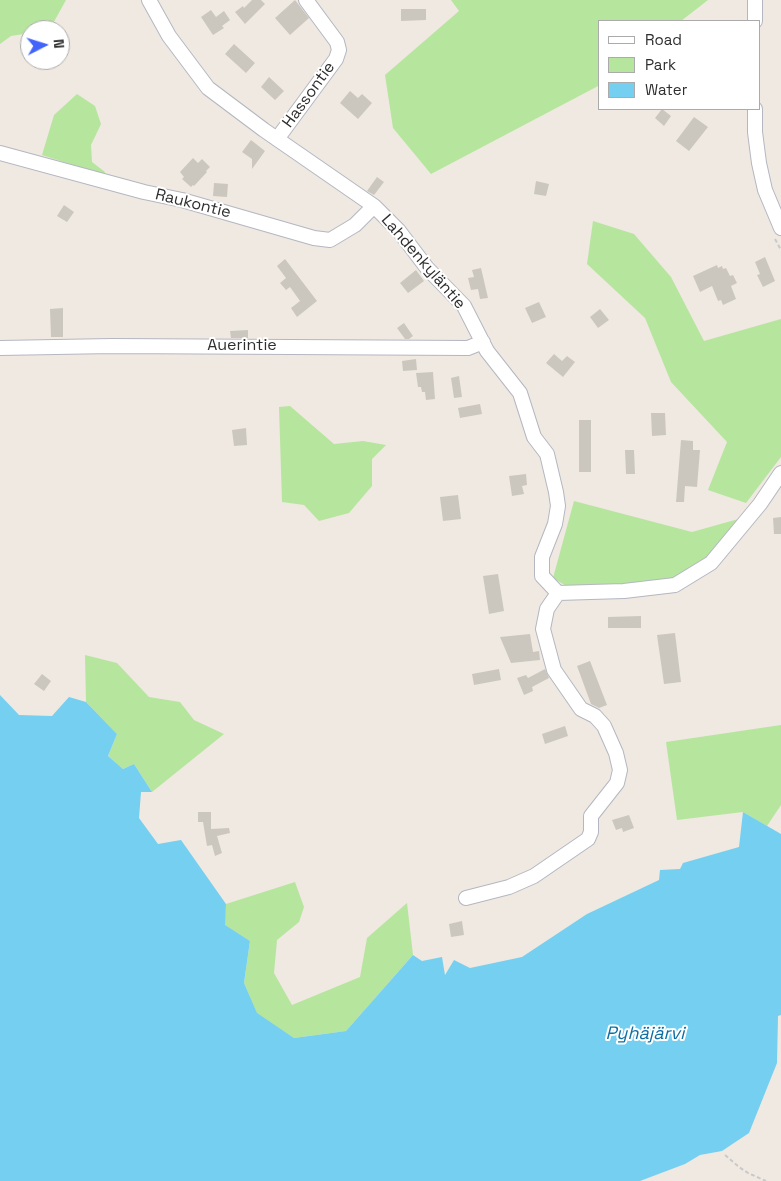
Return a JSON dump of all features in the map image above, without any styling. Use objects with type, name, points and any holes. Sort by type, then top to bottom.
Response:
[{"type":"street","name":"Lahdenkyläntie","points":[[149,0],[170,36],[208,88],[277,139],[374,206],[399,231],[427,268],[464,306],[487,351],[520,393],[534,437],[547,454],[558,506],[555,524],[542,557],[542,576],[558,593]]},
{"type":"street","name":"Hassontie","points":[[277,139],[336,59],[339,50],[337,42],[306,0]]},
{"type":"street","points":[[755,0],[755,20]]},
{"type":"street","points":[[755,110],[755,132],[763,181],[781,228]]},
{"type":"street","name":"Raukontie","points":[[0,153],[190,202],[314,238],[330,240],[355,225],[374,206]]},
{"type":"street","name":"Auerintie","points":[[0,348],[112,346],[468,348],[483,342]]},
{"type":"street","points":[[466,898],[509,887],[534,876],[588,838],[591,832],[591,816],[617,783],[620,770],[616,753],[604,726],[595,716],[581,709],[554,670],[542,630],[547,609],[558,593],[624,591],[675,584],[711,563],[760,504],[781,473]]},
{"type":"path","points":[[725,1155],[748,1173],[766,1181]]},
{"type":"green space","points":[[0,0],[66,0],[55,20],[20,20],[20,35],[11,36],[0,44]]},
{"type":"green space","points":[[451,0],[708,0],[682,20],[598,20],[598,86],[431,174],[393,128],[385,75],[459,11]]},
{"type":"green space","points":[[77,94],[95,106],[101,124],[91,145],[92,162],[105,172],[104,175],[42,155],[54,115]]},
{"type":"green space","points":[[593,221],[634,234],[671,277],[704,341],[781,319],[781,457],[746,503],[708,490],[727,442],[671,382],[645,318],[587,264]]},
{"type":"green space","points":[[290,406],[334,444],[363,441],[386,445],[372,459],[372,486],[349,513],[319,521],[304,505],[282,502],[279,407]]},
{"type":"green space","points":[[574,501],[692,532],[742,518],[706,563],[663,582],[568,587],[553,578]]},
{"type":"green space","points":[[85,655],[117,663],[149,697],[180,702],[194,720],[224,734],[152,792],[134,764],[123,769],[108,756],[117,734],[86,702]]},
{"type":"green space","points":[[781,725],[781,805],[767,826],[743,812],[677,820],[666,742]]},
{"type":"green space","points":[[295,882],[304,907],[299,922],[277,940],[274,973],[292,1005],[360,977],[367,938],[407,903],[413,955],[346,1031],[294,1038],[257,1014],[244,983],[250,941],[224,925],[226,904]]},
{"type":"water","name":"Pyhäjärvi","points":[[0,695],[19,715],[52,716],[69,697],[86,702],[117,734],[108,756],[123,769],[134,764],[152,792],[141,792],[139,818],[158,844],[181,840],[226,904],[225,925],[250,941],[244,983],[257,1013],[294,1038],[346,1031],[413,955],[422,961],[442,957],[445,975],[454,960],[470,968],[522,957],[587,914],[659,880],[660,870],[680,869],[683,863],[739,847],[743,812],[781,834],[781,1015],[778,1016],[777,1063],[749,1133],[722,1151],[700,1155],[685,1164],[640,1181],[0,1181]]},
{"type":"building","points":[[252,0],[261,0],[265,4],[245,24],[235,12],[243,6],[244,8]]},
{"type":"building","points":[[295,0],[309,18],[290,35],[275,18]]},
{"type":"building","points":[[401,9],[426,9],[426,20],[401,21]]},
{"type":"building","points":[[211,10],[216,17],[224,11],[230,20],[222,26],[224,28],[213,35],[201,17]]},
{"type":"building","points":[[234,44],[255,63],[246,73],[225,54]]},
{"type":"building","points":[[269,77],[284,91],[275,100],[261,87]]},
{"type":"building","points":[[350,91],[358,98],[362,94],[372,103],[358,119],[340,103]]},
{"type":"building","points":[[661,110],[671,116],[664,126],[655,118]]},
{"type":"building","points":[[694,117],[708,127],[689,151],[676,141]]},
{"type":"building","points":[[251,140],[265,151],[252,169],[252,159],[242,152]]},
{"type":"building","points":[[193,158],[198,163],[202,159],[210,167],[191,187],[182,179],[184,177],[180,172]]},
{"type":"building","points":[[377,177],[384,182],[374,195],[367,191]]},
{"type":"building","points":[[536,181],[549,184],[546,196],[534,194]]},
{"type":"building","points":[[214,183],[228,184],[227,197],[213,196]]},
{"type":"building","points":[[64,205],[74,212],[67,222],[57,216]]},
{"type":"building","points":[[765,257],[775,281],[763,287],[757,275],[760,274],[755,262]]},
{"type":"building","points":[[285,259],[317,301],[297,317],[291,308],[300,301],[290,287],[286,290],[280,283],[286,278],[277,266]]},
{"type":"building","points":[[717,265],[718,268],[722,266],[723,269],[726,268],[730,276],[733,275],[737,283],[731,286],[736,299],[723,305],[721,300],[718,301],[712,286],[700,292],[693,276]]},
{"type":"building","points":[[481,268],[488,298],[480,299],[478,289],[471,290],[468,278],[474,277],[472,270]]},
{"type":"building","points":[[416,270],[424,281],[408,293],[400,283]]},
{"type":"building","points":[[539,302],[546,317],[532,323],[525,308]]},
{"type":"building","points":[[63,308],[63,337],[51,337],[50,309]]},
{"type":"building","points":[[600,309],[609,320],[598,328],[590,317]]},
{"type":"building","points":[[404,323],[413,336],[409,339],[405,339],[397,328]]},
{"type":"building","points":[[248,330],[248,338],[231,338],[230,331]]},
{"type":"building","points":[[554,354],[562,361],[567,356],[575,362],[563,377],[546,363]]},
{"type":"building","points":[[416,359],[417,370],[403,371],[402,361]]},
{"type":"building","points":[[433,372],[435,399],[426,400],[425,392],[422,392],[421,387],[418,387],[416,373]]},
{"type":"building","points":[[459,376],[462,397],[454,398],[451,378]]},
{"type":"building","points":[[480,404],[482,414],[460,418],[458,408]]},
{"type":"building","points":[[651,413],[665,413],[666,435],[652,436]]},
{"type":"building","points":[[579,420],[591,420],[591,472],[579,472]]},
{"type":"building","points":[[246,428],[247,445],[234,446],[232,430]]},
{"type":"building","points":[[681,440],[693,441],[693,450],[700,450],[697,487],[685,486],[684,502],[676,502]]},
{"type":"building","points":[[625,450],[634,450],[635,474],[626,474]]},
{"type":"building","points":[[526,474],[527,485],[522,486],[524,494],[512,496],[509,476]]},
{"type":"building","points":[[458,495],[461,519],[443,521],[440,497]]},
{"type":"building","points":[[781,517],[781,534],[774,534],[773,518]]},
{"type":"building","points":[[498,574],[504,611],[489,614],[483,576]]},
{"type":"building","points":[[641,616],[641,628],[608,628],[608,617]]},
{"type":"building","points":[[675,633],[681,682],[664,684],[657,635]]},
{"type":"building","points":[[530,634],[533,652],[539,651],[540,660],[511,663],[500,637]]},
{"type":"building","points":[[590,661],[607,705],[599,708],[591,704],[577,666]]},
{"type":"building","points":[[499,669],[501,680],[474,685],[472,674]]},
{"type":"building","points":[[545,669],[549,678],[532,687],[533,691],[524,695],[517,678],[526,675],[528,678]]},
{"type":"building","points":[[42,674],[51,681],[44,691],[34,684]]},
{"type":"building","points":[[565,726],[568,736],[545,744],[542,734]]},
{"type":"building","points":[[198,812],[211,812],[211,829],[229,828],[230,833],[217,836],[222,853],[215,856],[212,845],[207,846],[203,822],[198,822]]},
{"type":"building","points":[[629,815],[634,828],[623,832],[622,828],[616,830],[612,820]]},
{"type":"building","points":[[462,921],[464,935],[451,937],[449,924]]}]
